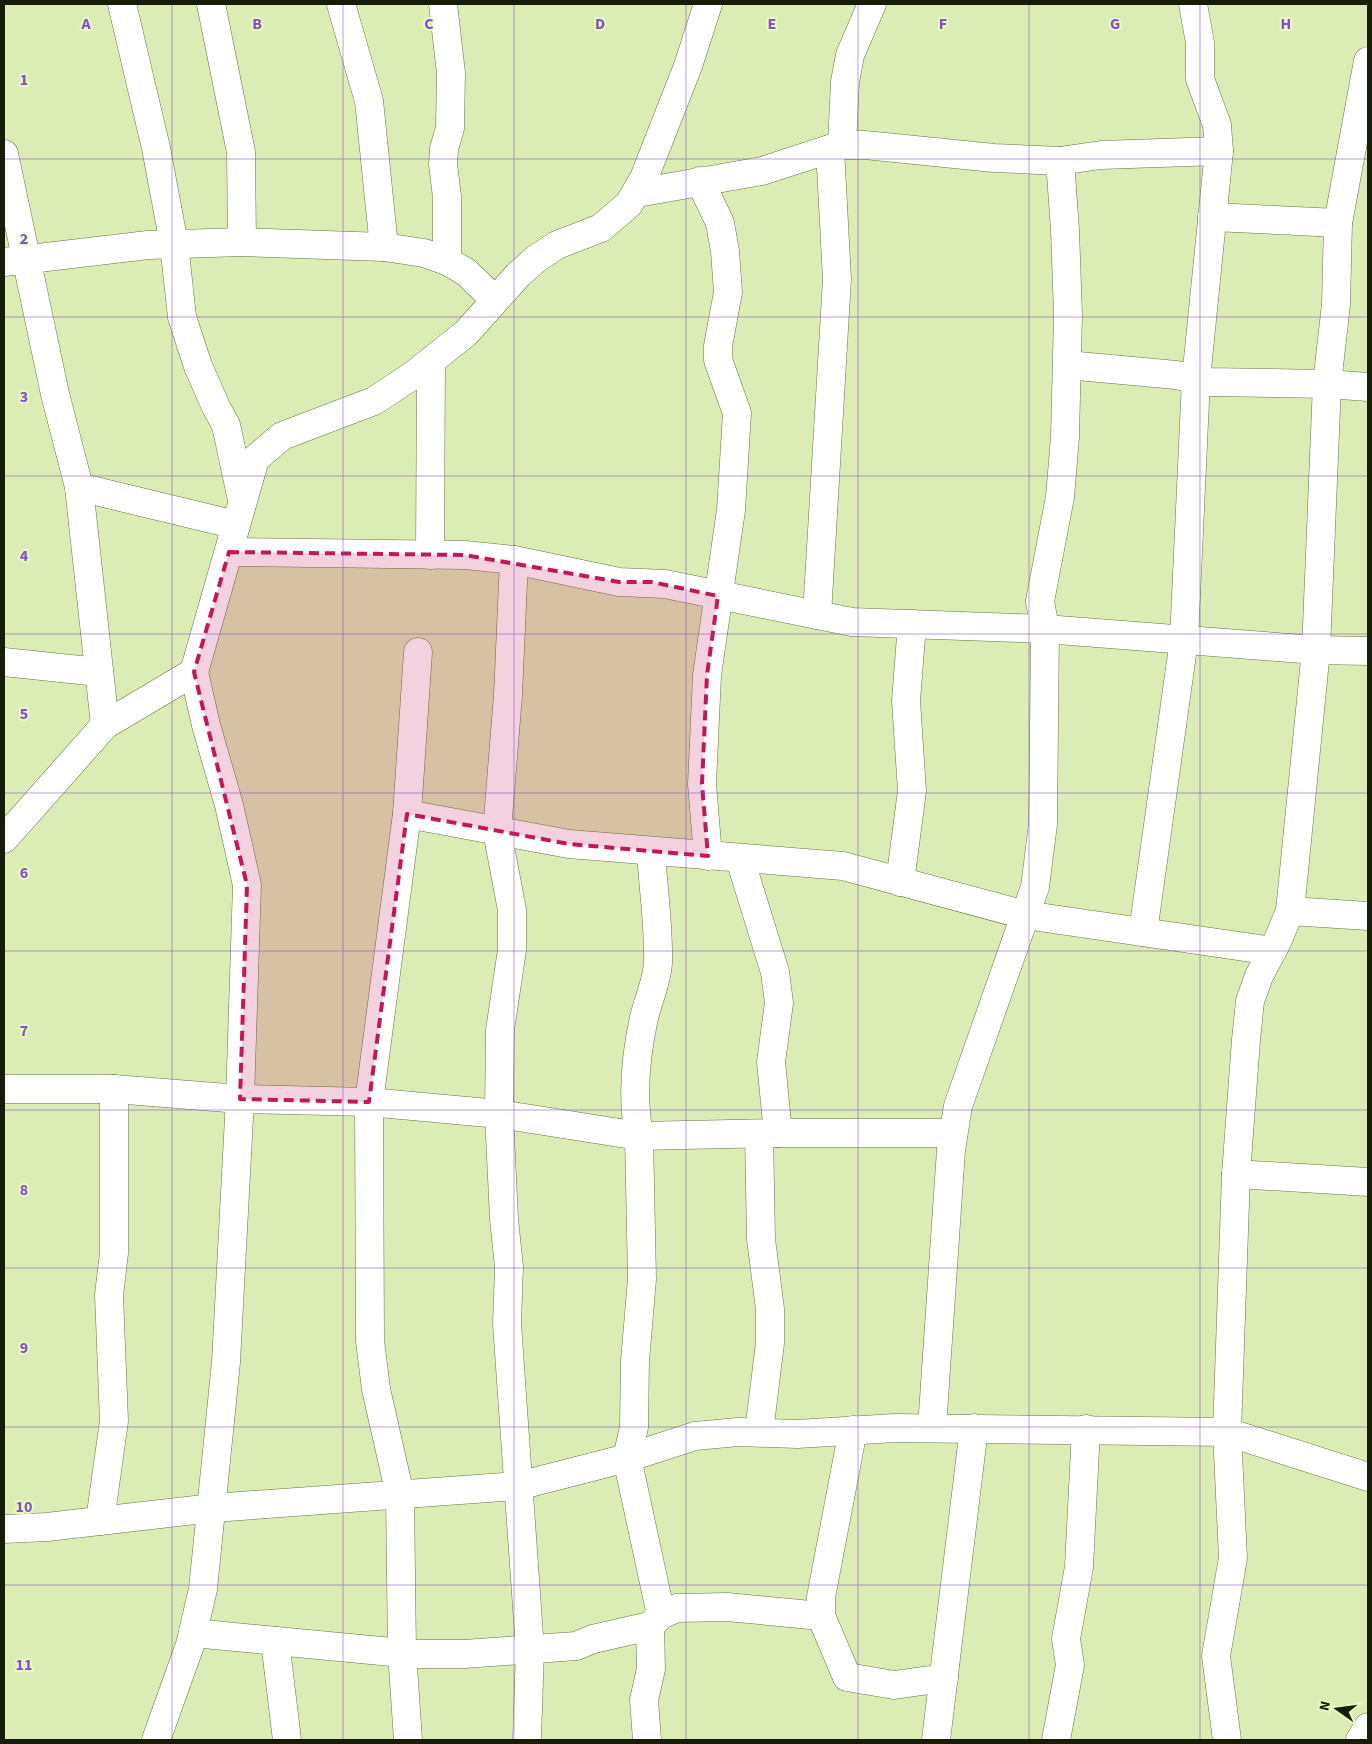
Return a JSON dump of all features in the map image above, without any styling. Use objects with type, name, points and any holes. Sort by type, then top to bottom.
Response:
[{"type":"street","points":[[122,4],[156,148],[174,244],[182,317],[198,366],[226,425],[239,513]]},
{"type":"street","points":[[211,4],[241,152],[242,242]]},
{"type":"street","points":[[341,4],[369,100],[384,247]]},
{"type":"street","points":[[443,4],[451,73],[450,128],[444,149],[443,164],[447,197],[447,261]]},
{"type":"street","points":[[156,1740],[193,1633],[203,1588],[213,1508],[226,1362],[240,1099],[247,885],[229,804],[206,725],[194,672],[255,459],[282,436],[374,401],[431,361],[466,333],[495,300],[536,259],[557,245],[600,228],[629,204],[637,193],[688,66],[708,4]]},
{"type":"street","points":[[817,615],[837,279],[836,147],[850,56],[872,4]]},
{"type":"street","points":[[1143,932],[1184,640],[1196,379],[1219,151],[1217,125],[1200,79],[1200,43],[1193,4]]},
{"type":"street","points":[[1227,1740],[1216,1656],[1233,1558],[1227,1432],[1236,1174],[1250,1001],[1259,976],[1290,911],[1316,650],[1327,384],[1336,304],[1338,223],[1363,117],[1368,61]]},
{"type":"street","points":[[637,193],[762,171],[836,147],[865,145],[994,158],[1060,161],[1108,155],[1219,151]]},
{"type":"street","points":[[4,154],[15,260],[55,394],[79,487],[105,725]]},
{"type":"street","points":[[932,1428],[953,1134],[958,1106],[1035,887],[1043,824],[1045,629],[1040,602],[1060,497],[1065,437],[1067,365],[1066,239],[1060,161]]},
{"type":"street","points":[[700,181],[720,223],[725,251],[728,292],[718,346],[718,360],[737,413],[731,510],[707,675],[702,784],[708,856]]},
{"type":"street","points":[[1212,217],[1338,223]]},
{"type":"street","points":[[15,260],[174,244],[242,242],[384,247],[424,253],[447,261],[466,272],[495,300]]},
{"type":"street","points":[[430,555],[431,361]]},
{"type":"street","points":[[1067,365],[1176,375],[1209,382],[1327,384],[1368,387]]},
{"type":"street","points":[[79,487],[239,513]]},
{"type":"street","points":[[229,552],[465,555],[514,560],[619,582],[652,582],[852,622],[1045,629],[1316,650],[1368,651]]},
{"type":"street","points":[[514,560],[508,695],[497,831],[512,920],[512,950],[500,1030],[499,1114],[504,1220],[510,1267],[508,1324],[530,1650],[528,1740]]},
{"type":"street","points":[[900,882],[912,791],[906,701],[912,624]]},
{"type":"street","points":[[408,1740],[402,1652],[400,1495],[371,1359],[369,1102],[407,814],[418,652]]},
{"type":"street","points":[[4,662],[99,672]]},
{"type":"street","points":[[4,839],[105,725],[194,672]]},
{"type":"street","points":[[407,814],[570,844],[843,866],[1025,915],[1272,951]]},
{"type":"street","points":[[647,1740],[644,1700],[650,1669],[655,1620],[627,1458],[634,1426],[635,1361],[642,1279],[639,1136],[635,1114],[634,1075],[643,1020],[652,994],[658,963],[651,851]]},
{"type":"street","points":[[740,859],[775,972],[778,990],[778,1013],[771,1062],[761,1239],[770,1309],[770,1343],[759,1432]]},
{"type":"street","points":[[1290,911],[1368,916]]},
{"type":"street","points":[[4,1089],[114,1089],[240,1099],[369,1102],[499,1114],[639,1136],[953,1134]]},
{"type":"street","points":[[100,1521],[114,1421],[109,1295],[114,1253],[114,1089]]},
{"type":"street","points":[[1236,1174],[1368,1182]]},
{"type":"street","points":[[4,1529],[100,1521],[213,1508],[518,1486],[553,1479],[695,1436],[738,1432],[796,1434],[932,1428],[1227,1432],[1368,1477]]},
{"type":"street","points":[[936,1740],[974,1428]]},
{"type":"street","points":[[1056,1740],[1070,1665],[1066,1639],[1079,1567],[1086,1429]]},
{"type":"street","points":[[853,1430],[821,1597],[821,1616],[847,1677],[894,1685],[944,1678]]},
{"type":"street","points":[[193,1633],[402,1652],[464,1654],[576,1646],[655,1620],[677,1608],[727,1607],[821,1616]]},
{"type":"street","points":[[275,1641],[287,1740]]},
{"type":"street","points":[[1360,1740],[1368,1727]]},
{"type":"highlighted area","points":[[229,552],[465,555],[619,582],[652,582],[718,596],[707,675],[702,784],[708,856],[569,844],[407,814],[369,1102],[240,1099],[247,885],[194,672]]}]
